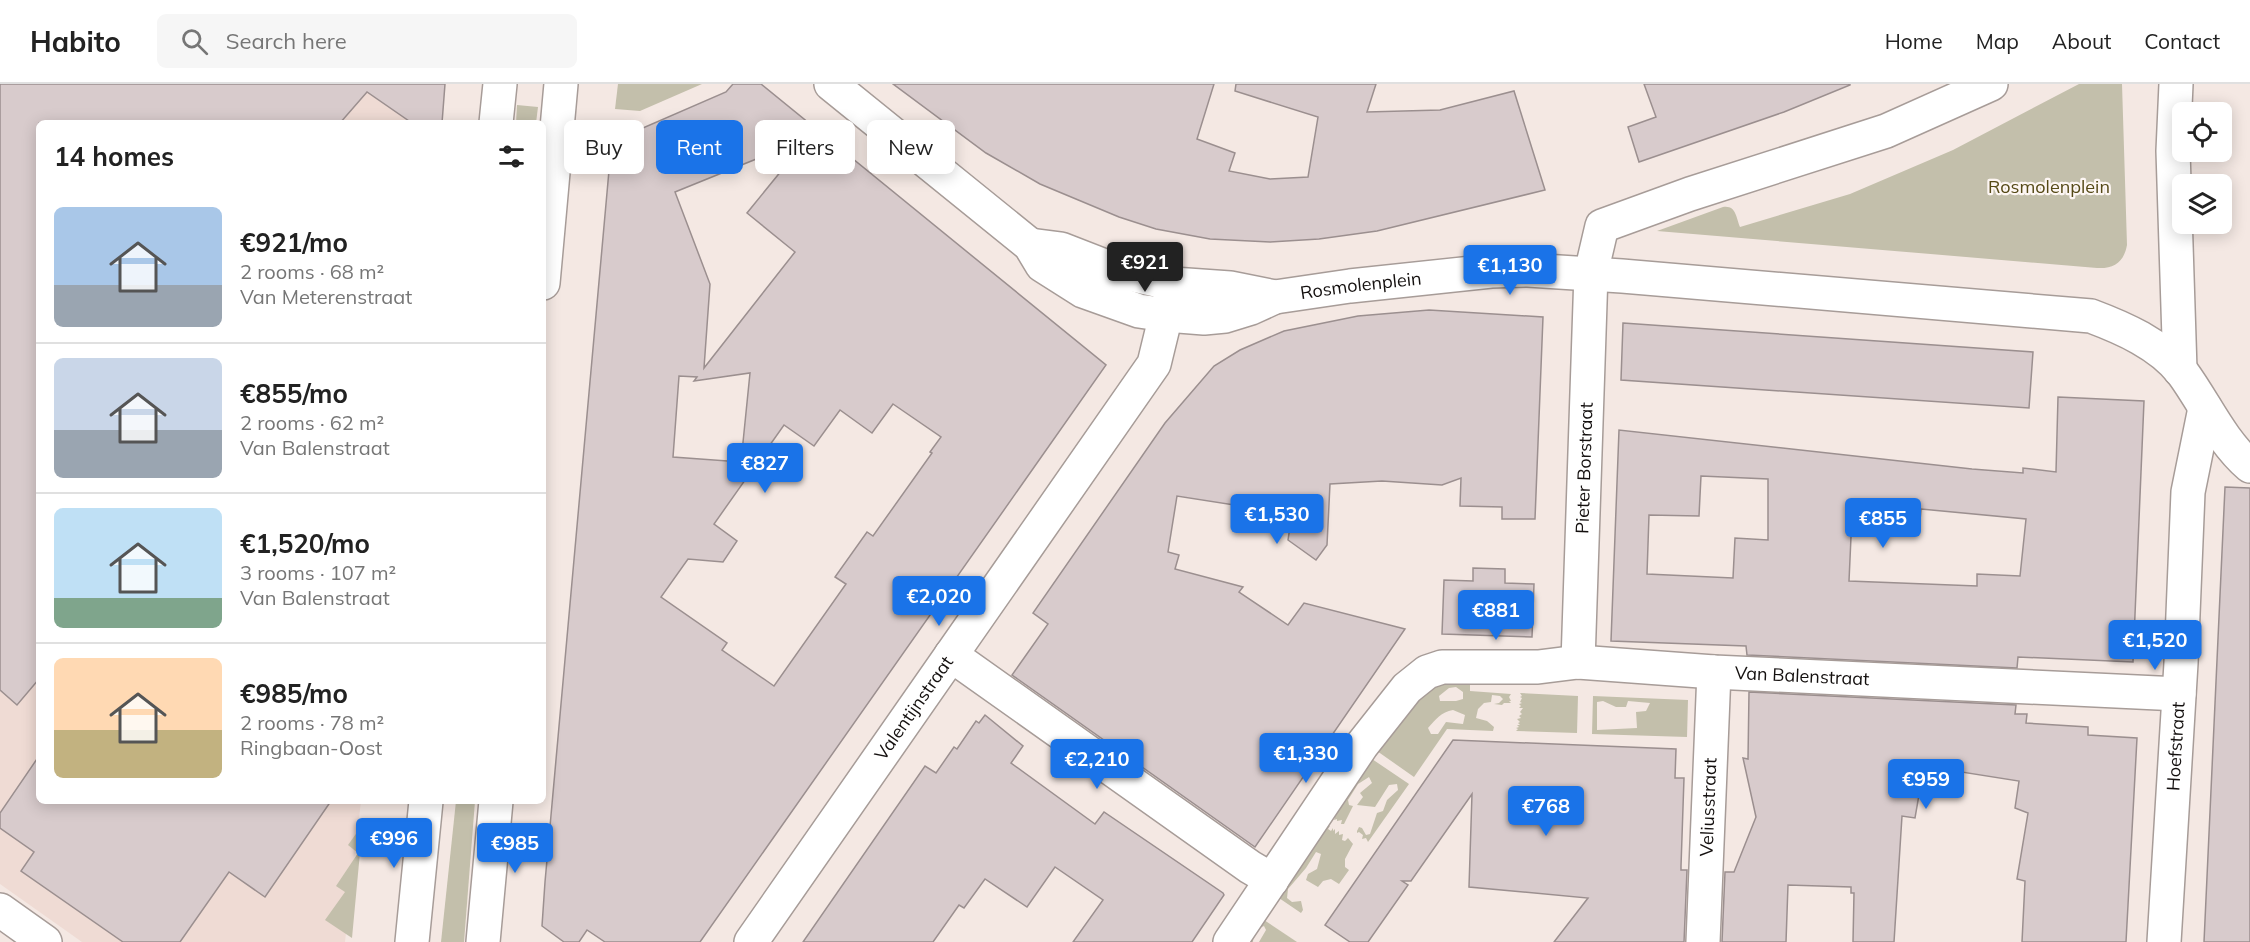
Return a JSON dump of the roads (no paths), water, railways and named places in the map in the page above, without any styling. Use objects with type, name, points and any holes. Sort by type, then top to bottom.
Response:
[{"type":"street","points":[[496,120],[500,84]]},
{"type":"street","points":[[546,250],[561,84]]},
{"type":"street","name":"Rosmolenplein","points":[[831,84],[1030,245],[1042,266],[1083,291],[1139,310],[1204,318],[1224,316],[1251,308],[1275,297],[1350,286],[1491,271],[1528,270],[1591,273],[2091,316],[2127,329],[2154,347],[2180,370],[2222,436],[2250,466]]},
{"type":"street","points":[[1591,273],[1602,226],[1690,194],[1887,131],[1991,84]]},
{"type":"street","points":[[2176,84],[2173,151],[2180,370]]},
{"type":"street","name":"Rosmolenplein","points":[[1030,245],[1061,249],[1120,273],[1173,284],[1230,288],[1275,297]]},
{"type":"street","name":"Pieter Borstraat","points":[[1578,662],[1591,273]]},
{"type":"street","name":"Valentijnstraat","points":[[751,942],[1154,364],[1173,284]]},
{"type":"street","name":"Hoefstraat","points":[[2164,942],[2188,492],[2205,408]]},
{"type":"street","points":[[951,655],[1250,867],[1272,880],[1230,942]]},
{"type":"street","name":"Van Balenstraat","points":[[1272,880],[1362,745],[1407,688],[1427,672],[1442,667],[1455,665],[1538,667],[1578,662],[1714,672],[2179,694]]},
{"type":"street","name":"Veliusstraat","points":[[1703,942],[1714,672]]},
{"type":"street","points":[[412,942],[426,804]]},
{"type":"street","points":[[483,942],[496,804]]},
{"type":"street","points":[[0,910],[45,942]]}]
